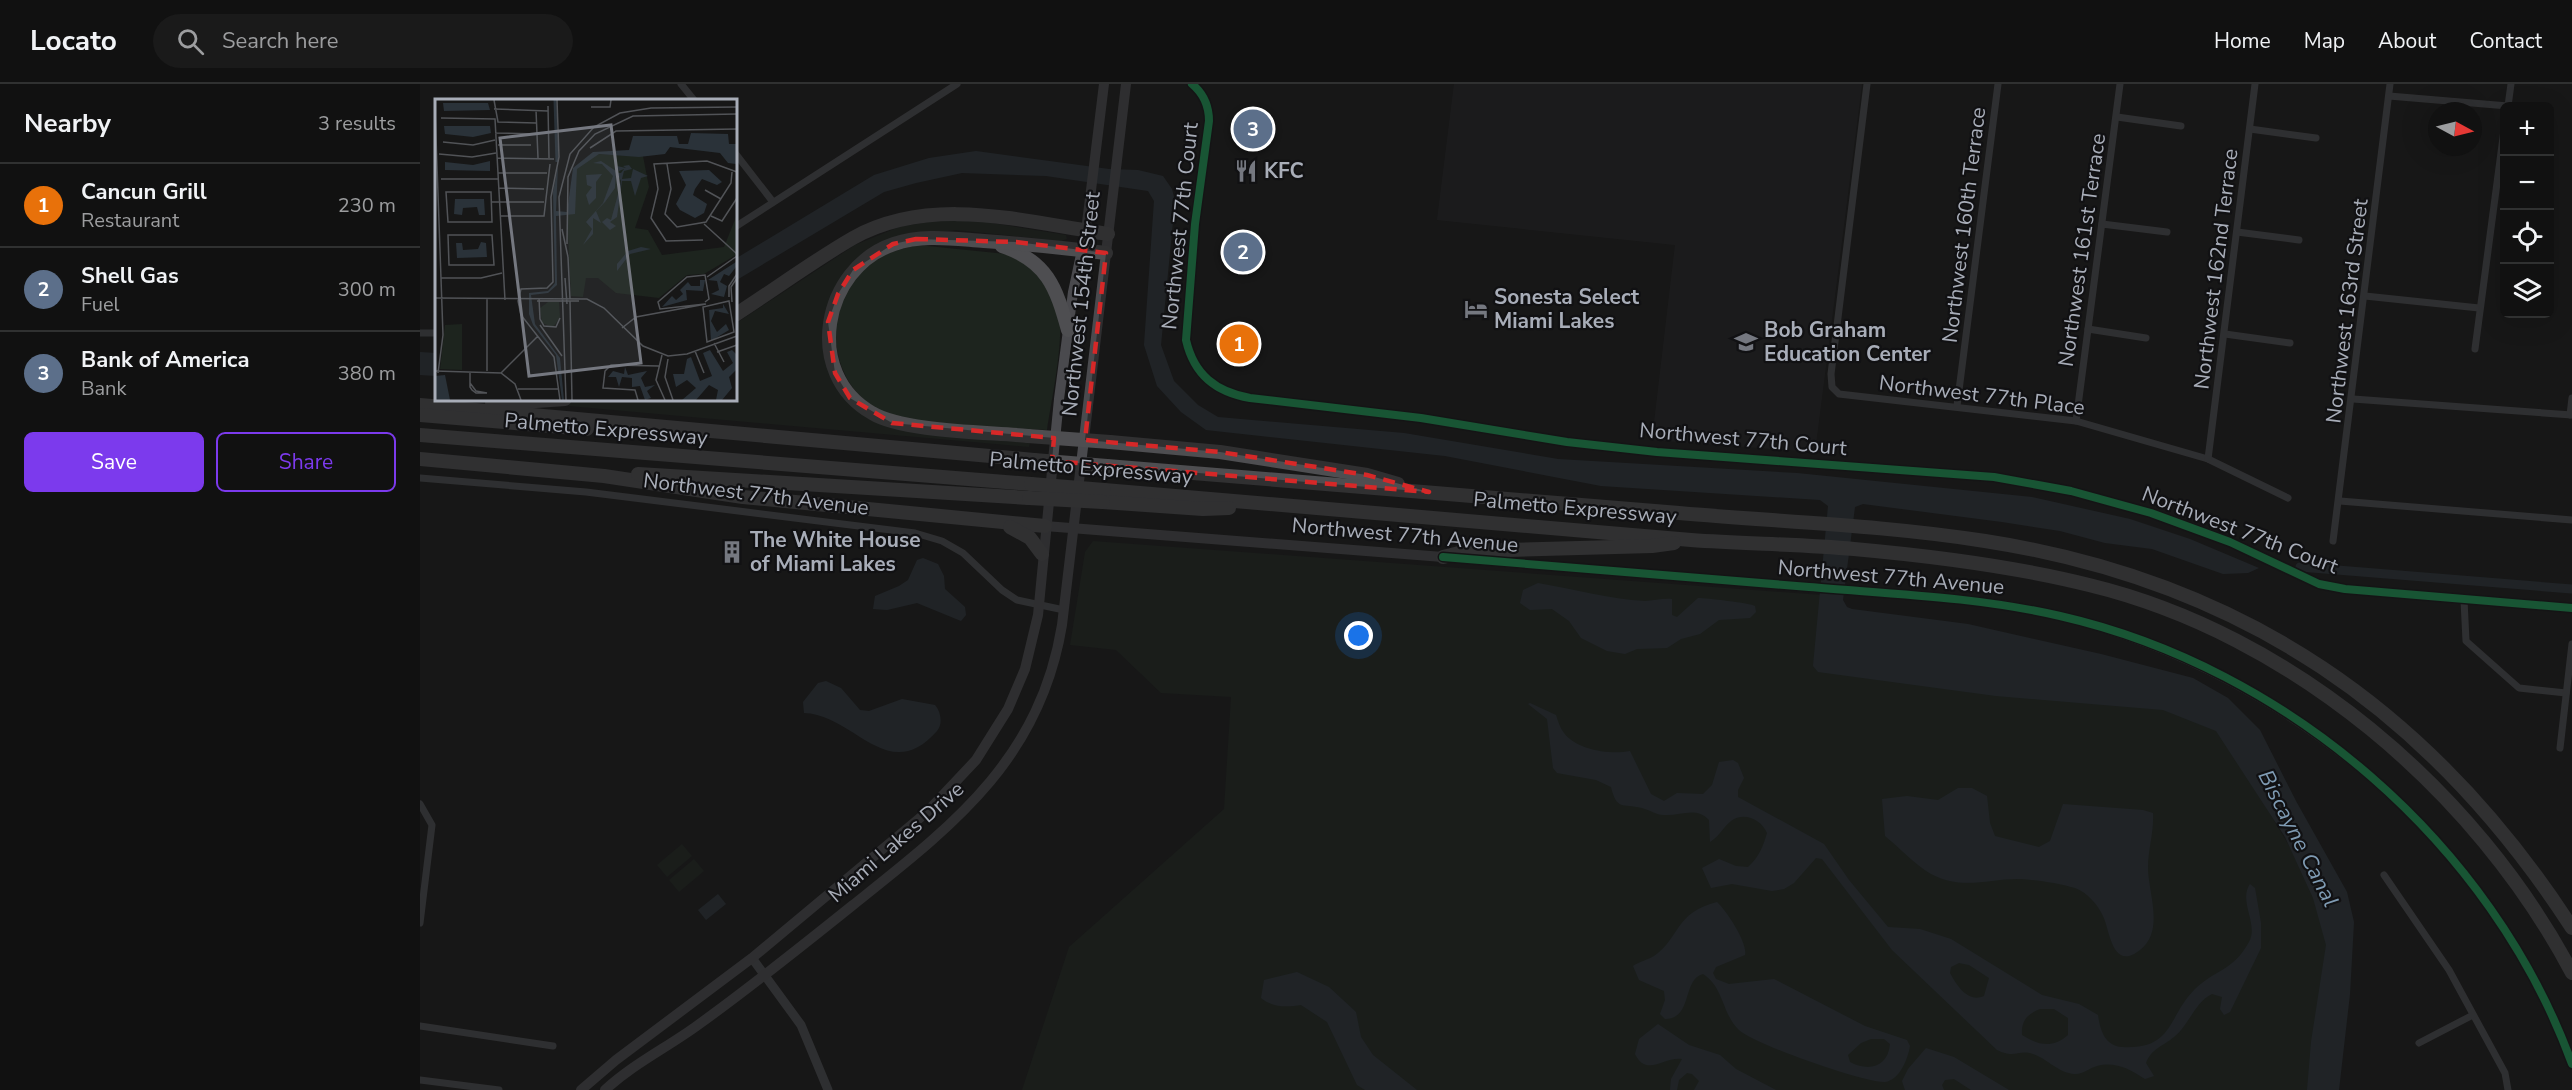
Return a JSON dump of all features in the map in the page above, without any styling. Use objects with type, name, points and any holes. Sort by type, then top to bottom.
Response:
[{"type":"highway","points":[[736,314],[854,237],[888,224],[941,215],[989,215],[1108,234]]},
{"type":"highway","points":[[1106,253],[989,241],[916,239],[892,244],[872,255],[853,270],[838,294],[828,322],[828,350],[835,374],[850,398],[871,413],[892,423],[1220,452],[1367,475],[1429,492]]},
{"type":"highway","points":[[989,241],[1022,254],[1040,267],[1057,293],[1068,330]]},
{"type":"highway","points":[[470,409],[494,403],[547,400]]},
{"type":"highway","name":"Palmetto Expressway","points":[[420,405],[1034,460],[1858,525],[1985,541],[2098,565],[2141,577],[2195,599],[2277,639],[2360,694],[2409,733],[2462,783],[2503,829],[2542,881],[2572,928]]},
{"type":"highway","points":[[420,415],[626,432],[676,427]]},
{"type":"highway","name":"Palmetto Expressway","points":[[420,435],[1030,491],[1288,505],[1692,540],[1856,549],[1986,565],[2092,585],[2187,619],[2236,642],[2309,682],[2398,752],[2451,802],[2529,900],[2572,973]]},
{"type":"highway","points":[[420,459],[604,476],[725,495],[1045,526]]},
{"type":"highway","points":[[604,476],[625,473],[1030,491]]},
{"type":"highway","points":[[1003,523],[1030,538],[1042,554]]},
{"type":"highway","points":[[1443,557],[1467,551],[1652,546],[1692,540]]},
{"type":"main road","name":"Northwest 154th Street","points":[[1045,526],[1068,330],[1086,231],[1104,84]]},
{"type":"main road","name":"Northwest 154th Street","points":[[1074,528],[1126,84]]},
{"type":"main road","name":"Northwest 77th Avenue","points":[[1045,526],[1443,557]]},
{"type":"main road","name":"Miami Lakes Drive","points":[[581,1090],[616,1060],[752,958],[927,812],[976,760],[994,734],[1015,695],[1028,657],[1039,606],[1045,526]]},
{"type":"main road","name":"Miami Lakes Drive","points":[[605,1090],[765,977],[948,828],[990,784],[1018,743],[1040,700],[1056,653],[1074,528]]},
{"type":"street","points":[[681,84],[693,99]]},
{"type":"street","points":[[736,226],[957,84]]},
{"type":"street","name":"Northwest 77th Court","points":[[1192,84],[1202,93],[1209,111],[1209,121],[1195,224],[1186,340],[1190,358],[1198,371],[1224,391],[1250,398],[1421,418],[1567,442],[1657,452],[1994,477],[2071,490],[2151,513],[2230,542],[2319,584],[2345,589],[2572,608]]},
{"type":"street","name":"Northwest 77th Place","points":[[1867,84],[1831,374],[1832,387],[1839,394],[2076,421],[2208,459],[2288,498]]},
{"type":"street","name":"Northwest 160th Terrace","points":[[1957,406],[1998,84]]},
{"type":"street","name":"Northwest 161st Terrace","points":[[2076,421],[2121,84]]},
{"type":"street","name":"Northwest 162nd Terrace","points":[[2208,459],[2255,84]]},
{"type":"street","name":"Northwest 163rd Street","points":[[2333,541],[2353,399],[2390,84]]},
{"type":"street","points":[[2509,102],[2511,84]]},
{"type":"street","points":[[2389,96],[2500,105]]},
{"type":"street","points":[[2117,117],[2181,126]]},
{"type":"street","points":[[2250,129],[2316,138]]},
{"type":"street","points":[[736,154],[773,202]]},
{"type":"street","points":[[2475,349],[2501,156]]},
{"type":"street","points":[[2102,224],[2167,231]]},
{"type":"street","points":[[2236,232],[2299,240]]},
{"type":"street","points":[[2365,296],[2479,308]]},
{"type":"street","points":[[2088,329],[2146,338]]},
{"type":"street","points":[[2225,334],[2290,343]]},
{"type":"street","points":[[2353,399],[2571,415],[2572,398]]},
{"type":"street","name":"Northwest 77th Avenue","points":[[420,478],[586,492],[919,534],[945,543],[970,558],[998,587],[1014,599],[1064,610]]},
{"type":"street","points":[[2340,501],[2572,520]]},
{"type":"street","name":"Northwest 77th Avenue","points":[[1443,557],[2006,605],[2081,622],[2189,660],[2285,711],[2368,774],[2415,817],[2465,876],[2508,936],[2544,998],[2572,1064]]},
{"type":"street","points":[[2464,600],[2466,641],[2519,688],[2566,693]]},
{"type":"street","points":[[2560,748],[2572,644]]},
{"type":"street","points":[[420,804],[432,825],[420,923]]},
{"type":"street","points":[[2384,874],[2449,970],[2505,1074],[2508,1090]]},
{"type":"street","points":[[752,958],[801,1024],[828,1090]]},
{"type":"street","points":[[2419,1043],[2473,1016]]},
{"type":"street","points":[[420,1026],[553,1046]]},
{"type":"street","points":[[420,1080],[499,1090]]},
{"type":"highlighted area","points":[[916,239],[1016,242],[1106,253],[1085,440],[1220,452],[1367,475],[1429,492],[1052,461],[1054,438],[892,423],[850,398],[835,373],[828,322],[838,294],[853,270],[893,244]]},
{"type":"shaded area","name":"Bob Graham Education Center","points":[[1454,84],[1862,84],[1815,452],[1652,440],[1675,245],[1437,220]]},
{"type":"shaded area","points":[[946,219],[986,222],[1066,235],[1067,239],[1061,241],[956,230],[901,237],[831,297],[824,319],[823,339],[863,413],[1030,442],[1029,447],[569,406],[569,403],[586,400],[736,400],[736,323],[855,245],[899,227]]},
{"type":"shaded area","points":[[918,245],[1006,254],[1030,267],[1048,288],[1057,305],[1060,331],[1047,430],[936,423],[895,416],[879,410],[862,398],[849,382],[840,363],[836,343],[836,323],[841,302],[850,284],[863,268],[875,259]]},
{"type":"shaded area","points":[[1093,541],[1822,595],[1818,668],[2161,706],[2221,731],[2314,888],[2328,943],[2310,1090],[1022,1090],[1069,947],[1224,809],[1231,697],[1161,693],[1116,650],[1070,645],[1085,552]]},
{"type":"shaded area","points":[[682,844],[692,856],[667,877],[657,865]]},
{"type":"shaded area","points":[[694,859],[704,871],[679,892],[669,880]]},
{"type":"water","name":"Biscayne Canal","points":[[976,151],[1109,169],[1138,170],[1163,176],[1172,189],[1175,201],[1161,345],[1174,381],[1198,405],[1218,417],[1404,433],[1558,459],[1797,473],[2032,497],[2130,519],[2190,539],[2259,568],[2248,573],[2223,574],[2152,549],[2105,543],[2060,531],[1863,504],[1855,507],[1843,600],[1847,607],[1852,609],[1968,624],[2101,654],[2193,678],[2228,698],[2260,730],[2296,801],[2347,892],[2354,922],[2350,994],[2339,1090],[2307,1090],[2311,1042],[2326,945],[2313,898],[2285,837],[2216,731],[2163,710],[1996,696],[1818,672],[1813,666],[1828,506],[1820,500],[1601,486],[1445,456],[1206,430],[1181,412],[1157,386],[1144,345],[1154,201],[1148,191],[1046,176],[962,173],[884,192],[736,280],[736,258],[874,175],[929,158]]},
{"type":"water","points":[[420,352],[435,353],[435,376],[420,375]]},
{"type":"water","points":[[923,558],[938,564],[944,576],[945,589],[965,607],[966,615],[961,621],[917,603],[887,610],[873,609],[875,596],[908,580],[917,560]]},
{"type":"water","points":[[1538,583],[1632,600],[1672,599],[1672,615],[1677,617],[1698,598],[1752,605],[1755,606],[1756,612],[1750,618],[1719,620],[1700,634],[1681,639],[1667,648],[1637,649],[1625,654],[1607,651],[1581,638],[1569,621],[1552,609],[1530,610],[1520,603],[1523,590]]},
{"type":"water","points":[[826,681],[841,688],[860,710],[869,711],[902,699],[935,705],[939,711],[939,728],[919,746],[903,752],[887,750],[822,716],[804,713],[803,702],[818,683]]},
{"type":"water","points":[[1528,704],[1556,715],[1564,733],[1577,744],[1604,752],[1630,751],[1651,794],[1664,801],[1677,793],[1703,794],[1712,785],[1719,762],[1733,760],[1738,763],[1744,778],[1738,790],[1738,797],[1824,844],[1849,880],[1888,927],[1920,929],[1951,939],[2042,995],[2079,1004],[2098,1015],[2104,1036],[2116,1046],[2139,1047],[2161,1037],[2195,989],[2237,959],[2243,952],[2249,942],[2252,928],[2246,898],[2250,884],[2255,888],[2261,923],[2261,948],[2230,1012],[2224,1015],[2220,1009],[2222,997],[2212,994],[2201,1002],[2179,1032],[2148,1058],[2146,1063],[2154,1076],[2145,1079],[2116,1065],[2097,1066],[2075,1074],[2058,1069],[2033,1054],[2003,1053],[1997,1050],[1892,950],[1822,859],[1816,858],[1794,883],[1784,889],[1772,891],[1732,884],[1711,888],[1702,868],[1719,859],[1736,866],[1748,867],[1758,856],[1762,847],[1767,833],[1765,828],[1752,818],[1736,818],[1710,842],[1709,820],[1699,813],[1661,815],[1642,808],[1621,805],[1613,795],[1611,787],[1596,780],[1557,773],[1553,768],[1547,719]],"holes":[[[1959,963],[1969,965],[1989,978],[1984,996],[1973,997],[1960,988],[1950,973],[1951,967]],[[2040,1009],[2054,1009],[2068,1018],[2068,1035],[2051,1044],[2039,1043],[2022,1035],[2026,1019]]]},
{"type":"water","points":[[1958,788],[1972,788],[1987,796],[1990,823],[1995,836],[2039,847],[2050,841],[2063,804],[2143,810],[2153,813],[2148,868],[2154,922],[2148,942],[2131,955],[2123,956],[2118,953],[2098,908],[2088,896],[2075,888],[2021,879],[1965,883],[1943,879],[1919,866],[1885,836],[1882,799],[1907,796],[1938,800]]},
{"type":"water","points":[[718,894],[726,904],[706,920],[698,910]]},
{"type":"water","points":[[1717,902],[1735,927],[1745,950],[1745,955],[1716,967],[1713,973],[1716,979],[1729,984],[1774,979],[1865,1026],[1907,1040],[1910,1046],[1909,1051],[1899,1073],[1885,1082],[1873,1081],[1810,1062],[1749,1036],[1733,1024],[1715,986],[1703,974],[1696,977],[1692,983],[1680,1013],[1665,1019],[1660,1014],[1665,1000],[1664,991],[1639,980],[1633,966],[1663,949],[1685,919],[1703,907]],"holes":[[[1871,1039],[1884,1039],[1890,1044],[1886,1058],[1881,1062],[1870,1067],[1850,1062],[1848,1055],[1861,1043]]]},
{"type":"water","points":[[1297,972],[1329,987],[1356,1012],[1361,1037],[1373,1055],[1417,1090],[1365,1090],[1357,1085],[1327,1022],[1301,1005],[1275,1005],[1261,998],[1264,980]]},
{"type":"water","points":[[1658,1024],[1689,1045],[1720,1055],[1736,1069],[1776,1090],[1694,1090],[1699,1081],[1692,1074],[1687,1073],[1679,1080],[1677,1090],[1670,1090],[1671,1079],[1682,1059],[1650,1065],[1640,1061],[1635,1054],[1639,1039]]},
{"type":"water","points":[[1926,1048],[1954,1057],[2009,1090],[1971,1090],[1954,1079],[1945,1080],[1942,1085],[1944,1090],[1905,1090],[1902,1081],[1908,1069]]},
{"type":"waterway","points":[[2300,567],[2572,589]]},
{"type":"cycle path","points":[[1192,84],[1205,101],[1209,121],[1195,224],[1186,340],[1201,372],[1208,380],[1227,391],[1250,398],[1421,418],[1567,442],[1657,452],[1994,477],[2071,491],[2151,513],[2230,542],[2319,584],[2345,589],[2572,608]]},
{"type":"cycle path","points":[[1443,557],[1904,594],[1998,604],[2060,616],[2144,641],[2225,677],[2301,723],[2371,777],[2435,839],[2490,909],[2536,984],[2572,1064]]},
{"type":"place","name":"Bank of America","points":[[1253,129]]},
{"type":"place","name":"KFC","points":[[1246,171]]},
{"type":"place","name":"Shell Gas","points":[[1243,252]]},
{"type":"place","name":"Sonesta Select Miami Lakes","points":[[1476,309]]},
{"type":"place","name":"Bob Graham Education Center","points":[[1746,342]]},
{"type":"place","name":"Cancun Grill","points":[[1239,344]]},
{"type":"place","name":"The White House of Miami Lakes","points":[[732,552]]}]
